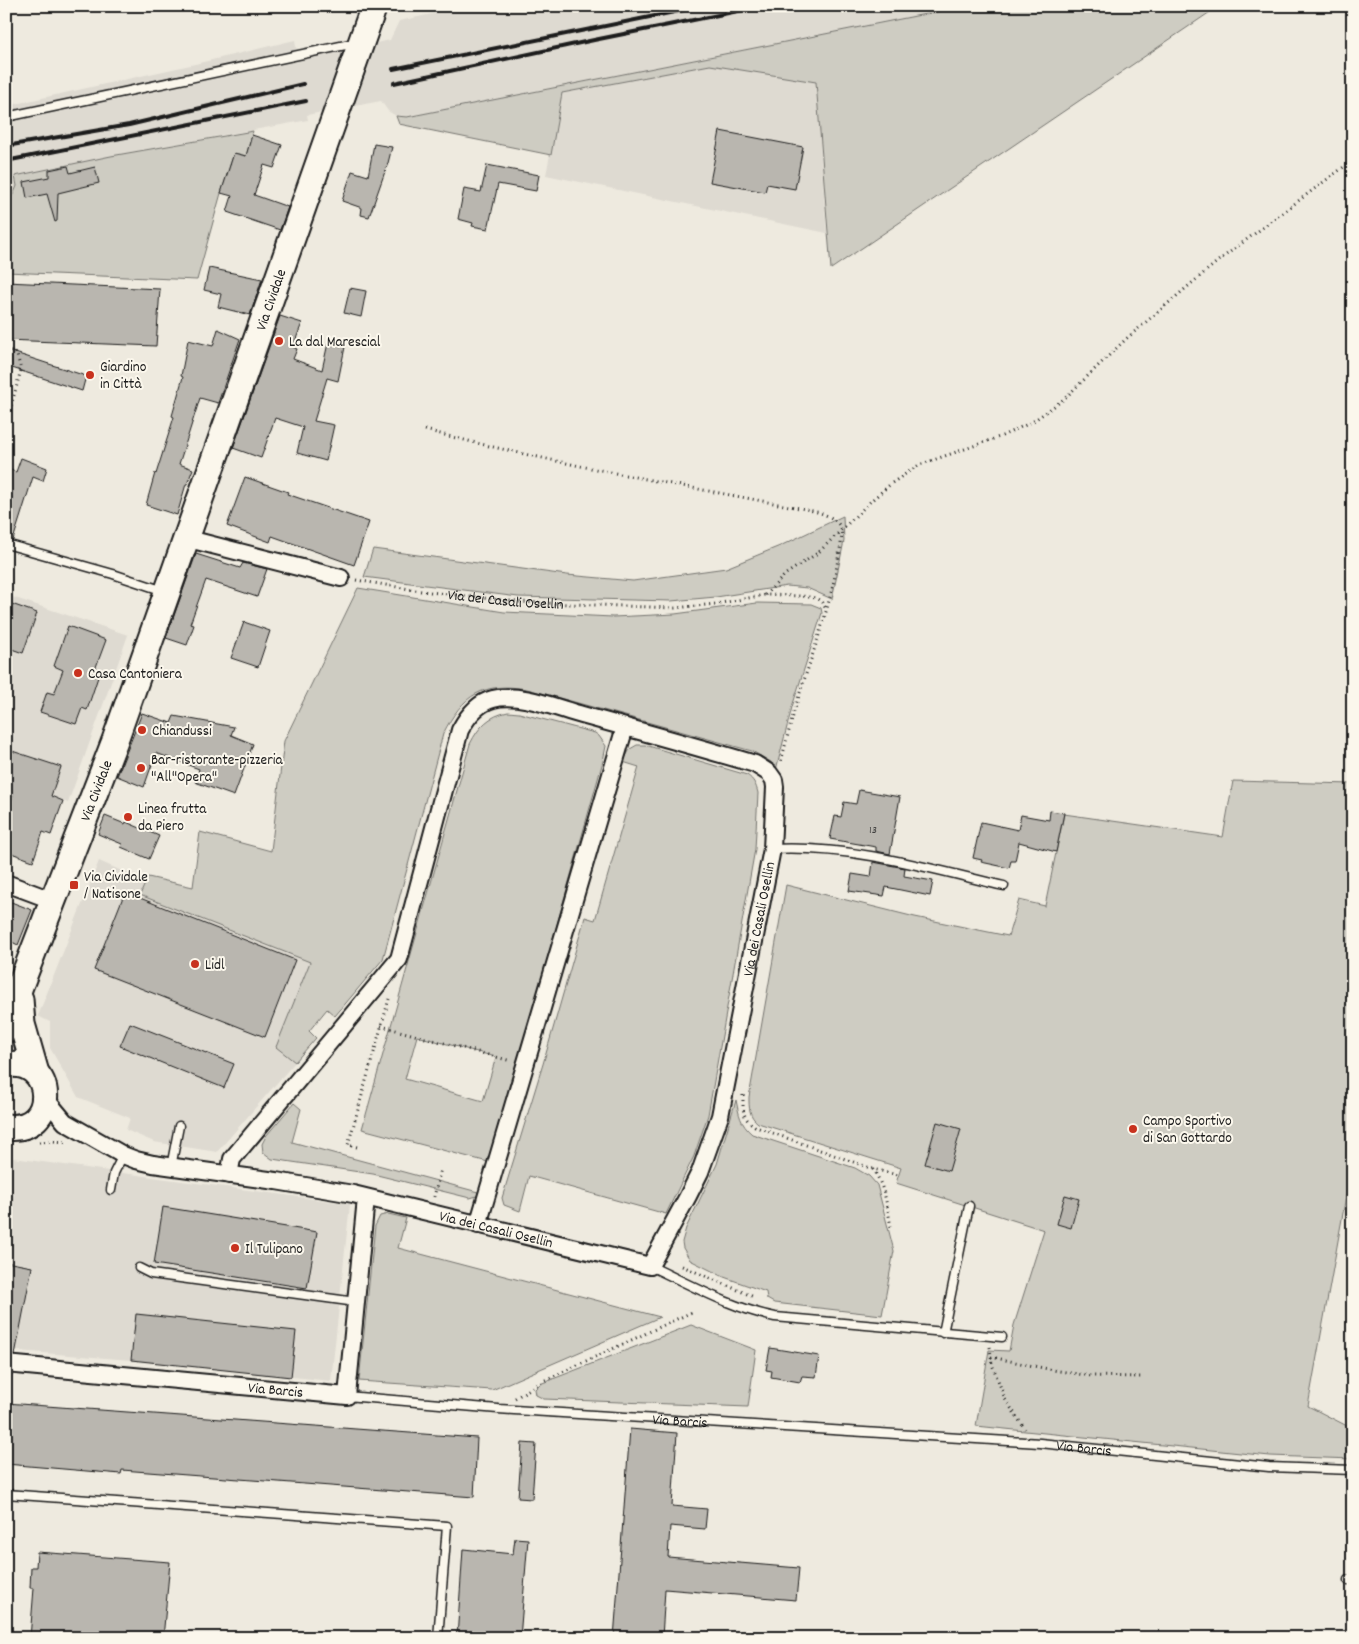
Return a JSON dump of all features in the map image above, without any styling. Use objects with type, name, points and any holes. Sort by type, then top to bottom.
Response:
[{"type":"main road","name":"Via Cividale","points":[[6,1030],[20,986],[114,743],[166,591],[374,6]]},
{"type":"main road","name":"Via Cividale","points":[[20,986],[22,1024],[36,1073],[42,1080],[45,1098]]},
{"type":"main road","points":[[6,1065],[21,1065],[36,1073]]},
{"type":"main road","points":[[23,1132],[38,1117],[43,1108],[45,1098]]},
{"type":"street","points":[[185,538],[341,578]]},
{"type":"street","points":[[229,1175],[232,1159],[399,959],[460,730],[466,718],[474,710],[491,699],[514,698],[625,726],[762,767],[774,780],[776,795]]},
{"type":"street","points":[[478,1224],[625,726]]},
{"type":"street","name":"Via dei Casali Osellin","points":[[45,1098],[65,1122],[123,1155],[136,1160],[171,1167],[338,1191],[650,1266],[700,1172],[720,1116],[772,850],[776,795]]},
{"type":"street","points":[[6,883],[54,901]]},
{"type":"street","points":[[23,1132],[43,1122],[65,1122]]},
{"type":"street","points":[[347,1396],[366,1198]]},
{"type":"street","name":"Via Barcis","points":[[6,1364],[347,1396]]},
{"type":"lane","points":[[6,117],[362,41]]},
{"type":"lane","points":[[6,544],[166,591]]},
{"type":"lane","points":[[772,850],[808,848],[859,853],[1004,886]]},
{"type":"lane","points":[[171,1167],[179,1126]]},
{"type":"lane","points":[[111,1190],[114,1173],[123,1155]]},
{"type":"lane","points":[[943,1332],[969,1206]]},
{"type":"lane","points":[[650,1266],[724,1301],[761,1314],[787,1319],[1002,1337]]},
{"type":"lane","points":[[139,1268],[151,1274],[356,1302]]},
{"type":"lane","name":"Via Barcis","points":[[347,1396],[498,1409],[1040,1443],[1269,1467],[1353,1470]]},
{"type":"lane","points":[[6,1494],[448,1526],[438,1638]]},
{"type":"path","points":[[765,595],[786,574],[819,552],[841,529],[892,483],[919,465],[1002,436],[1032,422],[1064,399],[1126,339],[1218,261],[1353,160]]},
{"type":"path","points":[[6,347],[17,355],[22,370],[8,417],[10,434]]},
{"type":"path","points":[[425,430],[558,462],[805,510],[830,517],[836,522],[841,529],[842,539],[837,565],[826,613],[779,769],[776,795]]},
{"type":"path","name":"Via dei Casali Osellin","points":[[341,578],[421,591],[519,602],[666,608],[716,604],[765,595],[802,596],[816,598],[822,602],[826,613]]},
{"type":"path","points":[[357,1147],[348,1145],[391,992]]},
{"type":"path","points":[[381,1026],[525,1065]]},
{"type":"path","points":[[742,1096],[743,1112],[747,1121],[756,1127],[873,1169],[898,1175]]},
{"type":"path","points":[[23,1132],[67,1143]]},
{"type":"path","points":[[434,1197],[441,1168]]},
{"type":"path","points":[[873,1169],[882,1182],[891,1227]]},
{"type":"path","points":[[679,1264],[755,1297]]},
{"type":"path","points":[[498,1409],[543,1381],[692,1312]]},
{"type":"path","points":[[988,1336],[995,1374],[1009,1408],[1027,1432],[1040,1443]]},
{"type":"path","points":[[991,1357],[1091,1376],[1141,1378]]},
{"type":"shaded area","points":[[470,6],[966,6],[407,117],[396,116],[388,111],[381,101],[307,115],[308,120],[111,156],[15,176],[17,186],[13,195],[6,199],[6,106],[295,40],[298,60],[390,40],[399,21]]},
{"type":"shaded area","points":[[966,6],[1219,6],[831,269],[816,82],[710,65],[562,93],[551,155],[399,124],[396,116],[407,117]]},
{"type":"shaded area","points":[[710,65],[816,82],[827,233],[546,175],[562,93]]},
{"type":"shaded area","points":[[253,131],[246,156],[234,153],[197,280],[6,272],[6,199],[13,195],[17,186],[15,176],[111,156]]},
{"type":"shaded area","points":[[843,516],[844,541],[832,599],[807,588],[787,586],[716,597],[671,601],[518,597],[364,577],[373,549],[567,575],[633,581],[726,568],[780,546]]},
{"type":"shaded area","points":[[358,588],[504,612],[613,617],[675,614],[757,603],[811,604],[821,608],[822,613],[792,707],[776,770],[771,762],[752,751],[527,689],[498,687],[476,694],[467,700],[458,709],[443,734],[383,959],[335,1016],[327,1009],[309,1031],[316,1038],[295,1062],[276,1047],[310,962],[140,895],[148,877],[193,887],[200,832],[271,851],[284,741]]},
{"type":"shaded area","points":[[6,595],[128,635],[68,803],[6,778]]},
{"type":"shaded area","points":[[508,712],[519,713],[595,733],[606,746],[518,1063],[488,1162],[362,1129],[470,744],[485,723]],"holes":[[[417,1036],[496,1057],[483,1101],[405,1079]]]},
{"type":"shaded area","points":[[637,745],[645,745],[747,775],[754,783],[758,793],[755,849],[708,1115],[694,1156],[666,1214],[529,1176],[520,1211],[504,1205],[502,1198],[585,917],[595,920],[639,767],[623,762],[630,749]]},
{"type":"shaded area","name":"Campo Sportivo di San Gottardo","points":[[1233,781],[1353,784],[1353,1158],[1308,1406],[1353,1429],[1353,1459],[1270,1456],[976,1426],[989,1350],[1009,1351],[1014,1325],[1044,1230],[896,1183],[901,1168],[758,1123],[753,1118],[749,1108],[749,1097],[786,885],[915,917],[1008,936],[1019,900],[1045,906],[1064,814],[1223,837]]},
{"type":"shaded area","points":[[99,861],[124,872],[193,887],[383,959],[335,1016],[327,1009],[309,1031],[316,1038],[217,1152],[154,1142],[126,1130],[130,1118],[78,1097],[50,1048],[50,1022],[38,1016]]},
{"type":"shaded area","points":[[736,1100],[742,1123],[752,1134],[855,1168],[869,1176],[877,1185],[894,1251],[882,1315],[774,1303],[767,1299],[766,1292],[724,1277],[690,1260],[683,1248],[682,1242],[686,1228],[717,1164]]},
{"type":"shaded area","points":[[294,1103],[301,1109],[292,1142],[478,1192],[477,1196],[470,1198],[373,1174],[272,1159],[263,1152],[262,1144],[266,1136]]},
{"type":"shaded area","points":[[6,1157],[350,1204],[331,1381],[131,1360],[6,1350]]},
{"type":"shaded area","points":[[388,1214],[406,1218],[398,1248],[660,1317],[492,1390],[359,1381],[375,1226],[380,1216]]},
{"type":"shaded area","points":[[691,1325],[756,1350],[748,1407],[544,1399],[536,1395],[535,1389],[540,1384]]},
{"type":"shaded area","points":[[1352,1532],[1353,1585],[1348,1585]]},
{"type":"building","points":[[720,131],[803,147],[795,189],[767,184],[765,192],[710,182]]},
{"type":"building","points":[[252,135],[282,145],[274,168],[264,165],[254,195],[288,207],[280,230],[227,212],[232,196],[221,193],[234,153],[246,156]]},
{"type":"building","points":[[374,144],[392,147],[369,217],[361,215],[362,208],[342,201],[352,171],[368,176]]},
{"type":"building","points":[[487,165],[539,175],[536,191],[498,184],[488,229],[472,226],[473,223],[458,219],[464,189],[481,192]]},
{"type":"building","points":[[68,166],[70,173],[95,167],[99,183],[58,193],[57,221],[55,222],[47,194],[27,198],[24,182],[49,177],[49,170]]},
{"type":"building","points":[[209,268],[262,279],[250,315],[218,307],[221,294],[204,290]]},
{"type":"building","points":[[6,282],[160,289],[156,346],[6,340]]},
{"type":"building","points":[[350,288],[366,291],[361,317],[344,313]]},
{"type":"building","points":[[280,316],[302,323],[293,347],[297,349],[293,359],[322,370],[328,343],[345,347],[338,381],[327,378],[314,421],[334,425],[326,461],[297,453],[303,427],[275,418],[261,458],[233,448]]},
{"type":"building","points":[[218,329],[240,339],[218,403],[200,398],[179,464],[193,469],[186,484],[177,515],[146,505],[174,417],[172,416],[183,377],[181,376],[188,340],[213,346]]},
{"type":"building","points":[[6,350],[86,376],[82,391],[6,366]]},
{"type":"building","points":[[21,458],[47,468],[43,481],[33,477],[13,540],[6,538],[6,468],[16,472]]},
{"type":"building","points":[[245,477],[288,492],[287,494],[369,522],[354,565],[272,536],[270,542],[227,526]]},
{"type":"building","points":[[196,554],[240,568],[243,563],[267,569],[257,597],[206,580],[190,624],[194,625],[187,645],[166,638]]},
{"type":"building","points":[[6,602],[37,613],[23,653],[6,647]]},
{"type":"building","points":[[244,622],[270,631],[258,667],[231,658]]},
{"type":"building","name":"Casa Cantoniera","points":[[68,626],[106,640],[93,675],[98,677],[87,710],[82,708],[76,724],[40,712],[47,692],[54,694],[63,670],[54,666]]},
{"type":"building","points":[[142,713],[171,723],[174,716],[234,727],[231,735],[253,744],[234,796],[195,782],[199,769],[156,753],[144,787],[117,776]]},
{"type":"building","points":[[6,749],[61,767],[51,796],[63,801],[51,835],[43,832],[33,861],[6,851],[6,817],[13,796],[6,793]]},
{"type":"building","points":[[859,790],[900,797],[890,854],[876,851],[876,847],[830,839],[835,816],[841,817],[844,802],[856,804]]},
{"type":"building","points":[[1050,811],[1064,813],[1056,852],[1019,842],[1015,861],[1011,861],[1009,868],[981,862],[982,860],[973,858],[981,822],[1018,830],[1021,815],[1049,820]]},
{"type":"building","points":[[105,816],[125,824],[126,822],[159,836],[149,859],[121,847],[122,844],[98,834]]},
{"type":"building","points":[[873,862],[905,868],[904,876],[933,881],[930,896],[886,887],[884,896],[849,891],[852,874],[871,877]]},
{"type":"building","name":"Lidl","points":[[125,892],[295,960],[265,1037],[94,970]]},
{"type":"building","points":[[6,900],[32,910],[18,945],[6,939]]},
{"type":"building","points":[[130,1023],[234,1064],[224,1088],[120,1046]]},
{"type":"building","points":[[937,1122],[961,1129],[949,1171],[925,1164]]},
{"type":"building","points":[[1065,1195],[1079,1199],[1071,1228],[1057,1224]]},
{"type":"building","name":"Il Tulipano","points":[[163,1207],[317,1232],[307,1288],[154,1264]]},
{"type":"building","points":[[6,1262],[32,1267],[15,1355],[6,1354]]},
{"type":"building","points":[[136,1314],[296,1331],[291,1377],[131,1360]]},
{"type":"building","points":[[770,1348],[819,1356],[816,1377],[802,1376],[800,1382],[771,1377],[772,1371],[766,1370]]},
{"type":"building","points":[[6,1403],[477,1438],[474,1497],[122,1470],[121,1474],[6,1464]]},
{"type":"building","points":[[630,1429],[677,1433],[672,1506],[707,1509],[705,1529],[670,1526],[668,1557],[799,1568],[796,1600],[665,1589],[662,1638],[614,1638]]},
{"type":"building","points":[[522,1443],[536,1444],[532,1499],[518,1498]]},
{"type":"building","points":[[515,1538],[528,1539],[520,1638],[457,1638],[463,1549],[513,1554]]},
{"type":"building","points":[[37,1552],[170,1562],[163,1638],[30,1638],[34,1588],[30,1588],[31,1567],[36,1567]]},
{"type":"railway","points":[[393,69],[704,6]]},
{"type":"railway","points":[[394,83],[763,6]]},
{"type":"railway","points":[[6,146],[129,125],[303,84]]},
{"type":"railway","points":[[6,161],[306,101]]},
{"type":"place","name":"La dal Marescial","points":[[279,341]]},
{"type":"place","name":"Giardino in Città","points":[[90,375]]},
{"type":"place","name":"Casa Cantoniera","points":[[78,673]]},
{"type":"place","name":"Chiandussi","points":[[142,730]]},
{"type":"place","name":"Bar-ristorante-pizzeria \"All\"Opera\"","points":[[141,768]]},
{"type":"place","name":"Linea frutta da Piero","points":[[128,817]]},
{"type":"place","name":"Via Cividale / Natisone","points":[[74,885]]},
{"type":"place","name":"Lidl","points":[[195,964]]},
{"type":"place","name":"Campo Sportivo di San Gottardo","points":[[1133,1129]]},
{"type":"place","name":"Il Tulipano","points":[[235,1248]]}]
